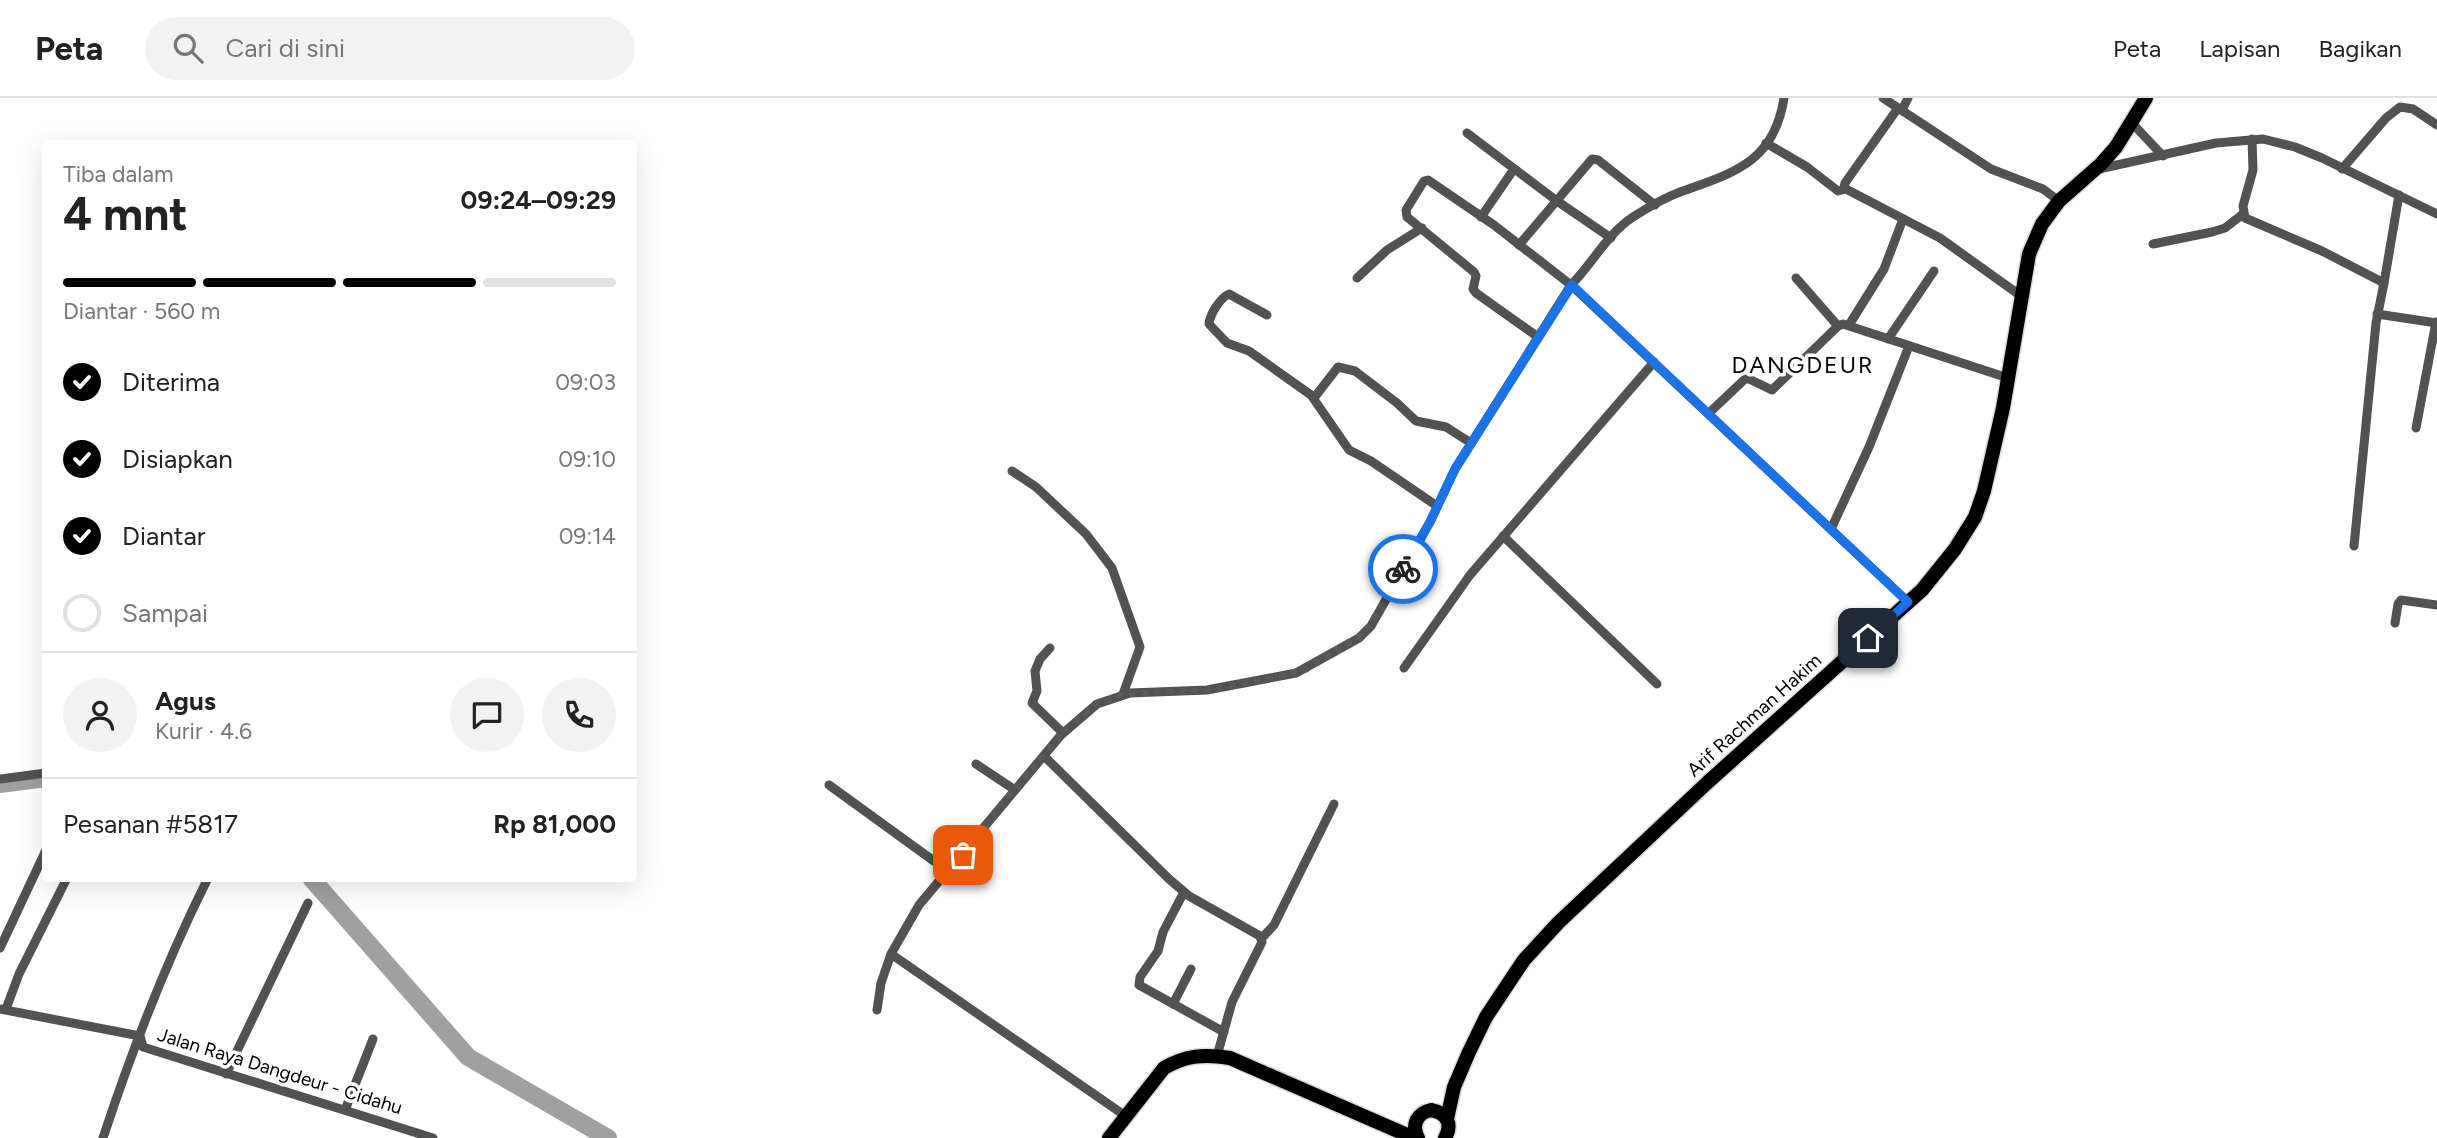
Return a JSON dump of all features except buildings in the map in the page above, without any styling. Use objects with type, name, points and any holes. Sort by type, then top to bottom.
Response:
[{"type":"main road","name":"Arif Rachman Hakim","points":[[1449,1131],[1454,1087],[1486,1017],[1509,981],[1558,923],[1708,782],[1922,590],[1955,549],[1975,516],[1984,491],[2008,379],[2029,254],[2042,224],[2059,201],[2116,148],[2146,98]]},
{"type":"main road","points":[[1109,1138],[1164,1068],[1175,1061],[1196,1055],[1230,1058],[1389,1127],[1415,1134],[1420,1115],[1431,1110],[1454,1087]]},
{"type":"main road","points":[[1431,1110],[1443,1114],[1449,1131]]},
{"type":"street","points":[[877,1010],[881,983],[891,954],[919,905],[1063,733],[1097,704],[1123,694],[1207,690],[1282,676],[1306,669],[1366,632],[1471,443],[1538,337],[1611,238],[1630,219],[1677,193],[1737,171],[1750,163],[1776,126],[1784,98]]},
{"type":"street","points":[[1883,98],[1991,169],[2043,189],[2059,201]]},
{"type":"street","points":[[1846,190],[1845,183],[1908,98]]},
{"type":"street","points":[[2342,169],[2386,118],[2400,107],[2413,109],[2437,125]]},
{"type":"street","points":[[2132,123],[2163,156]]},
{"type":"street","points":[[1467,133],[1611,238]]},
{"type":"street","points":[[2252,139],[2253,170],[2243,214],[2252,222],[2322,251],[2384,284]]},
{"type":"street","points":[[2094,170],[2216,143],[2263,139],[2295,147],[2437,215]]},
{"type":"street","points":[[1766,143],[1807,167],[1838,191],[1846,190],[1946,242],[2021,296]]},
{"type":"street","points":[[1519,245],[1590,160],[1595,159],[1655,205]]},
{"type":"street","points":[[1481,217],[1514,169]]},
{"type":"street","points":[[1538,337],[1476,293],[1473,289],[1476,276],[1474,272],[1407,216],[1405,212],[1422,182],[1426,180],[1481,217],[1576,289],[1908,602]]},
{"type":"street","points":[[2354,547],[2377,314],[2399,195]]},
{"type":"street","points":[[2153,244],[2225,228],[2243,214]]},
{"type":"street","points":[[1849,325],[1884,269],[1903,219]]},
{"type":"street","points":[[1356,278],[1387,250],[1422,228]]},
{"type":"street","points":[[1888,339],[1934,271]]},
{"type":"street","points":[[1796,278],[1838,326]]},
{"type":"street","points":[[1267,315],[1229,294],[1224,296],[1210,317],[1209,324],[1224,341],[1249,351],[1314,398],[1349,450],[1371,461],[1437,506]]},
{"type":"street","points":[[2377,314],[2436,323],[2416,428]]},
{"type":"street","points":[[1709,413],[1745,379],[1772,390],[1838,326],[1849,325],[2008,379]]},
{"type":"street","points":[[1831,529],[1869,447],[1909,346]]},
{"type":"street","points":[[1404,668],[1463,584],[1654,362]]},
{"type":"street","points":[[1314,398],[1338,367],[1349,368],[1397,403],[1416,421],[1446,427],[1471,443]]},
{"type":"street","points":[[1012,471],[1037,487],[1078,526],[1112,568],[1140,647],[1123,694]]},
{"type":"street","points":[[1503,536],[1657,684]]},
{"type":"street","points":[[2395,623],[2401,600],[2437,605]]},
{"type":"street","points":[[1049,648],[1035,671],[1037,691],[1032,703],[1063,733]]},
{"type":"street","points":[[1044,756],[1184,892],[1256,933],[1261,939]]},
{"type":"street","points":[[976,764],[1015,790]]},
{"type":"street","points":[[0,779],[42,774]]},
{"type":"street","points":[[829,785],[949,872]]},
{"type":"street","points":[[1217,1056],[1232,1002],[1262,942],[1261,939],[1274,925],[1334,804]]},
{"type":"street","points":[[0,948],[42,859]]},
{"type":"street","points":[[3,1009],[65,882]]},
{"type":"street","points":[[103,1138],[126,1069],[206,882]]},
{"type":"street","points":[[1184,892],[1164,932],[1158,951],[1138,982],[1140,987],[1224,1032]]},
{"type":"street","points":[[226,1074],[308,903]]},
{"type":"street","points":[[891,954],[1127,1116]]},
{"type":"street","points":[[1173,1004],[1191,970]]},
{"type":"street","name":"Jalan Raya Dangdeur - Cidahu","points":[[3,1009],[140,1036],[143,1046],[433,1138]]},
{"type":"street","points":[[345,1110],[373,1039]]},
{"type":"waterway","points":[[0,784],[42,779]]},
{"type":"waterway","points":[[315,882],[468,1057],[608,1138]]},
{"type":"way so far","points":[[963,855],[1061,735],[1097,704],[1123,694],[1207,690],[1306,669],[1366,632],[1403,569]]},
{"type":"district","name":"DANGDEUR","points":[[1803,365]]},
{"type":"route","points":[[1403,569],[1430,522],[1455,469],[1572,285],[1908,602],[1868,638]]}]
